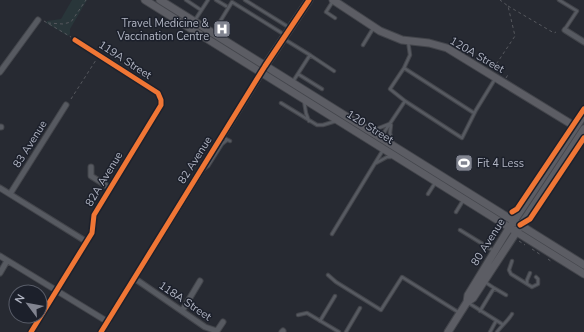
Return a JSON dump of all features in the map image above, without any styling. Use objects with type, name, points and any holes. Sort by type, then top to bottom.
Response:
[{"type":"main road","name":"120 Street","points":[[145,0],[174,10],[194,22],[304,99],[339,121],[365,133],[381,138],[436,181],[584,266]]},
{"type":"main road","name":"82 Avenue","points":[[263,70],[309,0]]},
{"type":"main road","name":"120A Street","points":[[333,0],[374,27],[402,40],[429,43],[447,48],[576,127]]},
{"type":"main road","name":"120 Street","points":[[157,3],[263,70],[292,83],[365,133],[384,149]]},
{"type":"main road","name":"80 Avenue","points":[[448,332],[467,302],[473,298],[484,281],[515,226],[584,115]]},
{"type":"main road","name":"80 Avenue","points":[[467,302],[468,295],[494,252],[515,226],[584,131]]},
{"type":"main road","points":[[384,149],[388,147],[397,151]]},
{"type":"main road","name":"120 Street","points":[[397,151],[515,226],[584,274]]},
{"type":"street","points":[[0,72],[41,20]]},
{"type":"street","points":[[565,30],[584,42]]},
{"type":"street","name":"119A Street","points":[[73,39],[158,93],[161,100]]},
{"type":"street","name":"82 Avenue","points":[[101,332],[263,70]]},
{"type":"street","name":"82A Avenue","points":[[31,332],[92,234],[94,215],[161,105],[161,100]]},
{"type":"street","name":"83 Avenue","points":[[10,194],[66,105]]},
{"type":"street","name":"120A Street","points":[[576,127],[584,131]]},
{"type":"street","name":"82A Avenue","points":[[91,167],[91,176],[110,188]]},
{"type":"street","points":[[0,188],[87,242]]},
{"type":"street","points":[[0,256],[108,322]]},
{"type":"street","points":[[0,273],[7,261]]},
{"type":"street","name":"118A Street","points":[[134,278],[205,327],[217,331],[223,322]]},
{"type":"street","points":[[182,311],[200,281]]},
{"type":"lane","points":[[186,0],[201,10]]},
{"type":"lane","points":[[194,22],[208,0]]},
{"type":"lane","points":[[216,0],[226,6]]},
{"type":"lane","points":[[245,0],[290,28]]},
{"type":"lane","points":[[333,0],[326,12],[335,18]]},
{"type":"lane","points":[[559,0],[577,11],[565,30]]},
{"type":"lane","points":[[213,34],[232,2],[285,37],[310,56],[334,70]]},
{"type":"lane","points":[[363,45],[374,27]]},
{"type":"lane","points":[[408,41],[410,55],[404,68],[390,89],[405,101],[462,138],[474,113],[495,78]]},
{"type":"lane","points":[[292,83],[310,56]]},
{"type":"lane","points":[[404,68],[474,113]]},
{"type":"lane","points":[[298,74],[322,89]]},
{"type":"lane","points":[[304,99],[306,113],[310,121]]},
{"type":"lane","points":[[381,138],[405,101]]},
{"type":"lane","points":[[281,103],[320,126],[339,121]]},
{"type":"lane","points":[[365,133],[391,122]]},
{"type":"lane","points":[[375,163],[397,151],[391,141],[391,122]]},
{"type":"lane","points":[[198,174],[208,166],[222,144],[229,140],[222,136]]},
{"type":"lane","points":[[332,234],[384,149]]},
{"type":"lane","points":[[428,194],[436,181]]},
{"type":"lane","points":[[456,212],[465,199]]},
{"type":"lane","points":[[460,230],[494,252]]},
{"type":"lane","points":[[512,261],[509,267],[510,273],[527,285],[532,287],[537,285],[538,280],[536,277]]},
{"type":"lane","points":[[527,285],[527,280],[530,273]]},
{"type":"lane","points":[[328,275],[336,282],[381,310],[402,277],[460,313]]},
{"type":"lane","points":[[484,281],[506,295]]},
{"type":"lane","points":[[480,310],[494,288]]},
{"type":"lane","points":[[320,320],[335,296]]},
{"type":"lane","points":[[467,302],[502,324]]},
{"type":"lane","points":[[346,332],[360,308]]},
{"type":"lane","points":[[298,315],[307,313],[339,332]]},
{"type":"lane","points":[[497,332],[502,324],[507,322],[512,314]]},
{"type":"lane","points":[[490,332],[496,321]]},
{"type":"path","points":[[48,23],[63,24],[71,22],[86,0]]},
{"type":"path","points":[[500,0],[554,33],[556,32]]},
{"type":"path","points":[[492,71],[516,36],[508,6]]},
{"type":"path","points":[[41,20],[73,39]]},
{"type":"path","points":[[71,99],[96,60]]},
{"type":"path","points":[[506,78],[509,73]]},
{"type":"path","points":[[517,240],[525,245]]},
{"type":"path","points":[[532,249],[542,255]]},
{"type":"shaded area","points":[[72,0],[87,0],[70,29],[70,34],[68,36],[46,23],[47,21],[61,19]]},
{"type":"cycle path","points":[[101,332],[265,66],[309,0]]},
{"type":"cycle path","points":[[31,332],[92,233],[94,215],[161,105],[161,100],[158,93],[75,40]]},
{"type":"cycle path","points":[[512,212],[517,209],[584,109]]},
{"type":"cycle path","points":[[520,225],[530,219],[584,138]]},
{"type":"place","name":"Travel Medicine & Vaccination Centre","points":[[222,29]]},
{"type":"place","name":"Fit 4 Less","points":[[464,163]]}]
